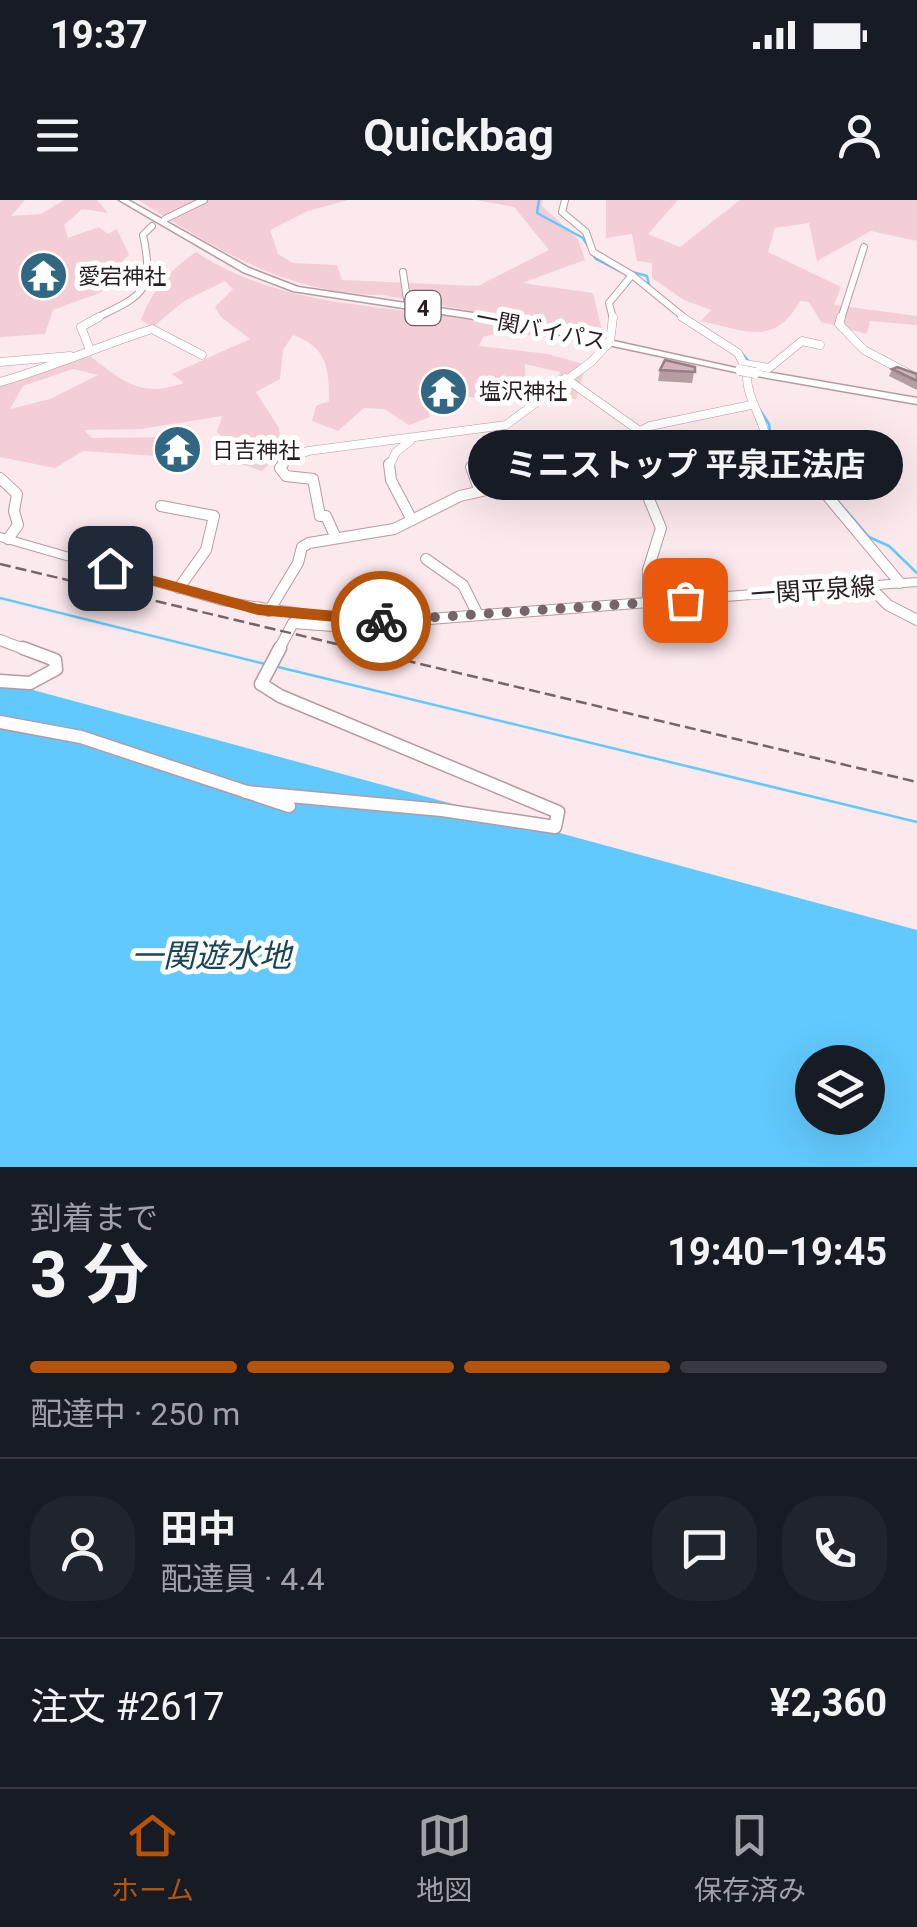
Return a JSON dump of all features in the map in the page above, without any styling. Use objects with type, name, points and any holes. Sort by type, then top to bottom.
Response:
[{"type":"highway","name":"一関バイパス","points":[[123,200],[264,278],[317,294],[514,322],[917,401]]},
{"type":"main road","name":"一関平泉線","points":[[4,538],[269,612],[346,620],[478,615],[917,582]]},
{"type":"street","points":[[165,219],[204,200]]},
{"type":"street","points":[[565,200],[562,212],[586,232],[588,247],[670,309],[738,353],[747,370],[752,405],[766,428],[766,444],[814,480],[900,583]]},
{"type":"street","points":[[87,352],[84,324],[139,296],[148,286],[152,267],[143,234],[152,226]]},
{"type":"street","points":[[864,247],[839,324],[864,350],[917,378]]},
{"type":"street","points":[[403,272],[408,306]]},
{"type":"street","points":[[336,538],[326,516],[320,516],[313,478],[286,476],[280,466],[308,452],[506,425],[591,362],[610,342],[614,322],[608,308],[626,272]]},
{"type":"street","points":[[0,382],[152,329],[202,356]]},
{"type":"street","points":[[747,370],[769,368],[802,342],[820,345]]},
{"type":"street","points":[[0,362],[87,352]]},
{"type":"street","points":[[565,378],[641,432]]},
{"type":"street","points":[[269,612],[298,562],[302,547],[394,529],[479,490],[525,483],[675,419],[752,405]]},
{"type":"street","points":[[412,520],[411,512],[388,480],[388,466],[406,443],[417,439]]},
{"type":"street","points":[[600,450],[641,480],[661,528],[648,570],[648,602]]},
{"type":"street","points":[[471,467],[479,490]]},
{"type":"street","points":[[0,478],[17,494],[14,511],[18,524],[4,538]]},
{"type":"street","points":[[161,506],[214,516],[206,550],[179,588]]},
{"type":"street","points":[[426,560],[463,585],[478,615]]},
{"type":"street","points":[[869,586],[888,605],[917,620]]},
{"type":"street","points":[[246,792],[442,810],[556,827],[558,812],[280,696],[261,684],[294,623],[334,626],[346,620]]},
{"type":"street","points":[[0,640],[45,654],[55,660],[56,669],[43,681],[31,685],[0,681]]},
{"type":"street","points":[[0,722],[81,737],[289,806]]},
{"type":"shaded area","points":[[0,200],[25,200],[11,216],[41,214],[64,200],[97,200],[108,213],[82,209],[64,225],[68,238],[99,227],[108,234],[117,229],[129,255],[102,268],[109,279],[102,292],[53,310],[45,334],[0,337]]},
{"type":"shaded area","points":[[138,200],[348,200],[308,211],[270,230],[278,254],[293,263],[337,265],[342,280],[478,286],[549,250],[514,207],[476,200],[543,200],[541,205],[578,239],[585,260],[522,283],[593,293],[603,335],[383,295],[348,293],[284,278],[225,252]]},
{"type":"shaded area","points":[[606,200],[678,200],[648,234],[680,247],[740,200],[917,200],[917,241],[871,231],[817,261],[809,223],[775,228],[768,252],[841,287],[834,305],[917,316],[917,325],[870,321],[867,334],[821,322],[809,302],[800,301],[790,316],[769,330],[744,331],[701,321],[711,310],[684,300],[652,278],[652,263],[637,261],[632,234],[606,238]]},
{"type":"shaded area","points":[[196,252],[228,270],[296,294],[477,320],[582,342],[502,332],[483,337],[479,346],[548,354],[586,365],[576,399],[548,397],[560,372],[525,364],[525,383],[534,394],[484,400],[458,394],[426,403],[430,417],[409,425],[384,409],[364,408],[338,431],[312,421],[316,406],[329,401],[327,369],[313,346],[293,335],[283,350],[280,379],[256,392],[279,428],[282,452],[262,471],[229,460],[228,444],[217,432],[222,416],[141,429],[84,430],[92,438],[169,437],[196,442],[189,458],[83,451],[55,468],[0,457],[0,385],[90,356],[133,385],[169,387],[184,383],[172,374],[250,339],[221,317],[215,307],[233,289],[225,281],[184,301],[153,327],[141,320],[157,290]],"holes":[[[73,369],[98,375],[50,399],[10,409],[23,386]]]},
{"type":"water","name":"一関遊水地","points":[[0,681],[917,930],[917,1167],[0,1167]]},
{"type":"building","points":[[665,360],[695,367],[695,372],[660,370]]},
{"type":"building","points":[[892,369],[917,374],[917,381]]},
{"type":"waterway","points":[[539,200],[537,213],[583,238],[596,259],[619,271]]},
{"type":"waterway","points":[[632,272],[647,276],[649,285]]},
{"type":"waterway","points":[[740,351],[751,364]]},
{"type":"waterway","points":[[760,410],[769,424],[772,444]]},
{"type":"waterway","points":[[798,463],[812,472]]},
{"type":"waterway","points":[[818,478],[869,537],[889,546],[917,573]]},
{"type":"waterway","points":[[0,598],[265,664]]},
{"type":"waterway","points":[[278,667],[917,822]]},
{"type":"railway","points":[[0,564],[917,782]]},
{"type":"way so far","points":[[381,621],[685,600]]},
{"type":"place","name":"愛宕神社","points":[[43,276]]},
{"type":"place","name":"塩沢神社","points":[[444,391]]},
{"type":"place","name":"日吉神社","points":[[177,450]]},
{"type":"place","name":"ミニストップ 平泉正法店","points":[[685,600]]},
{"type":"route","points":[[110,568],[258,610],[381,621]]}]
